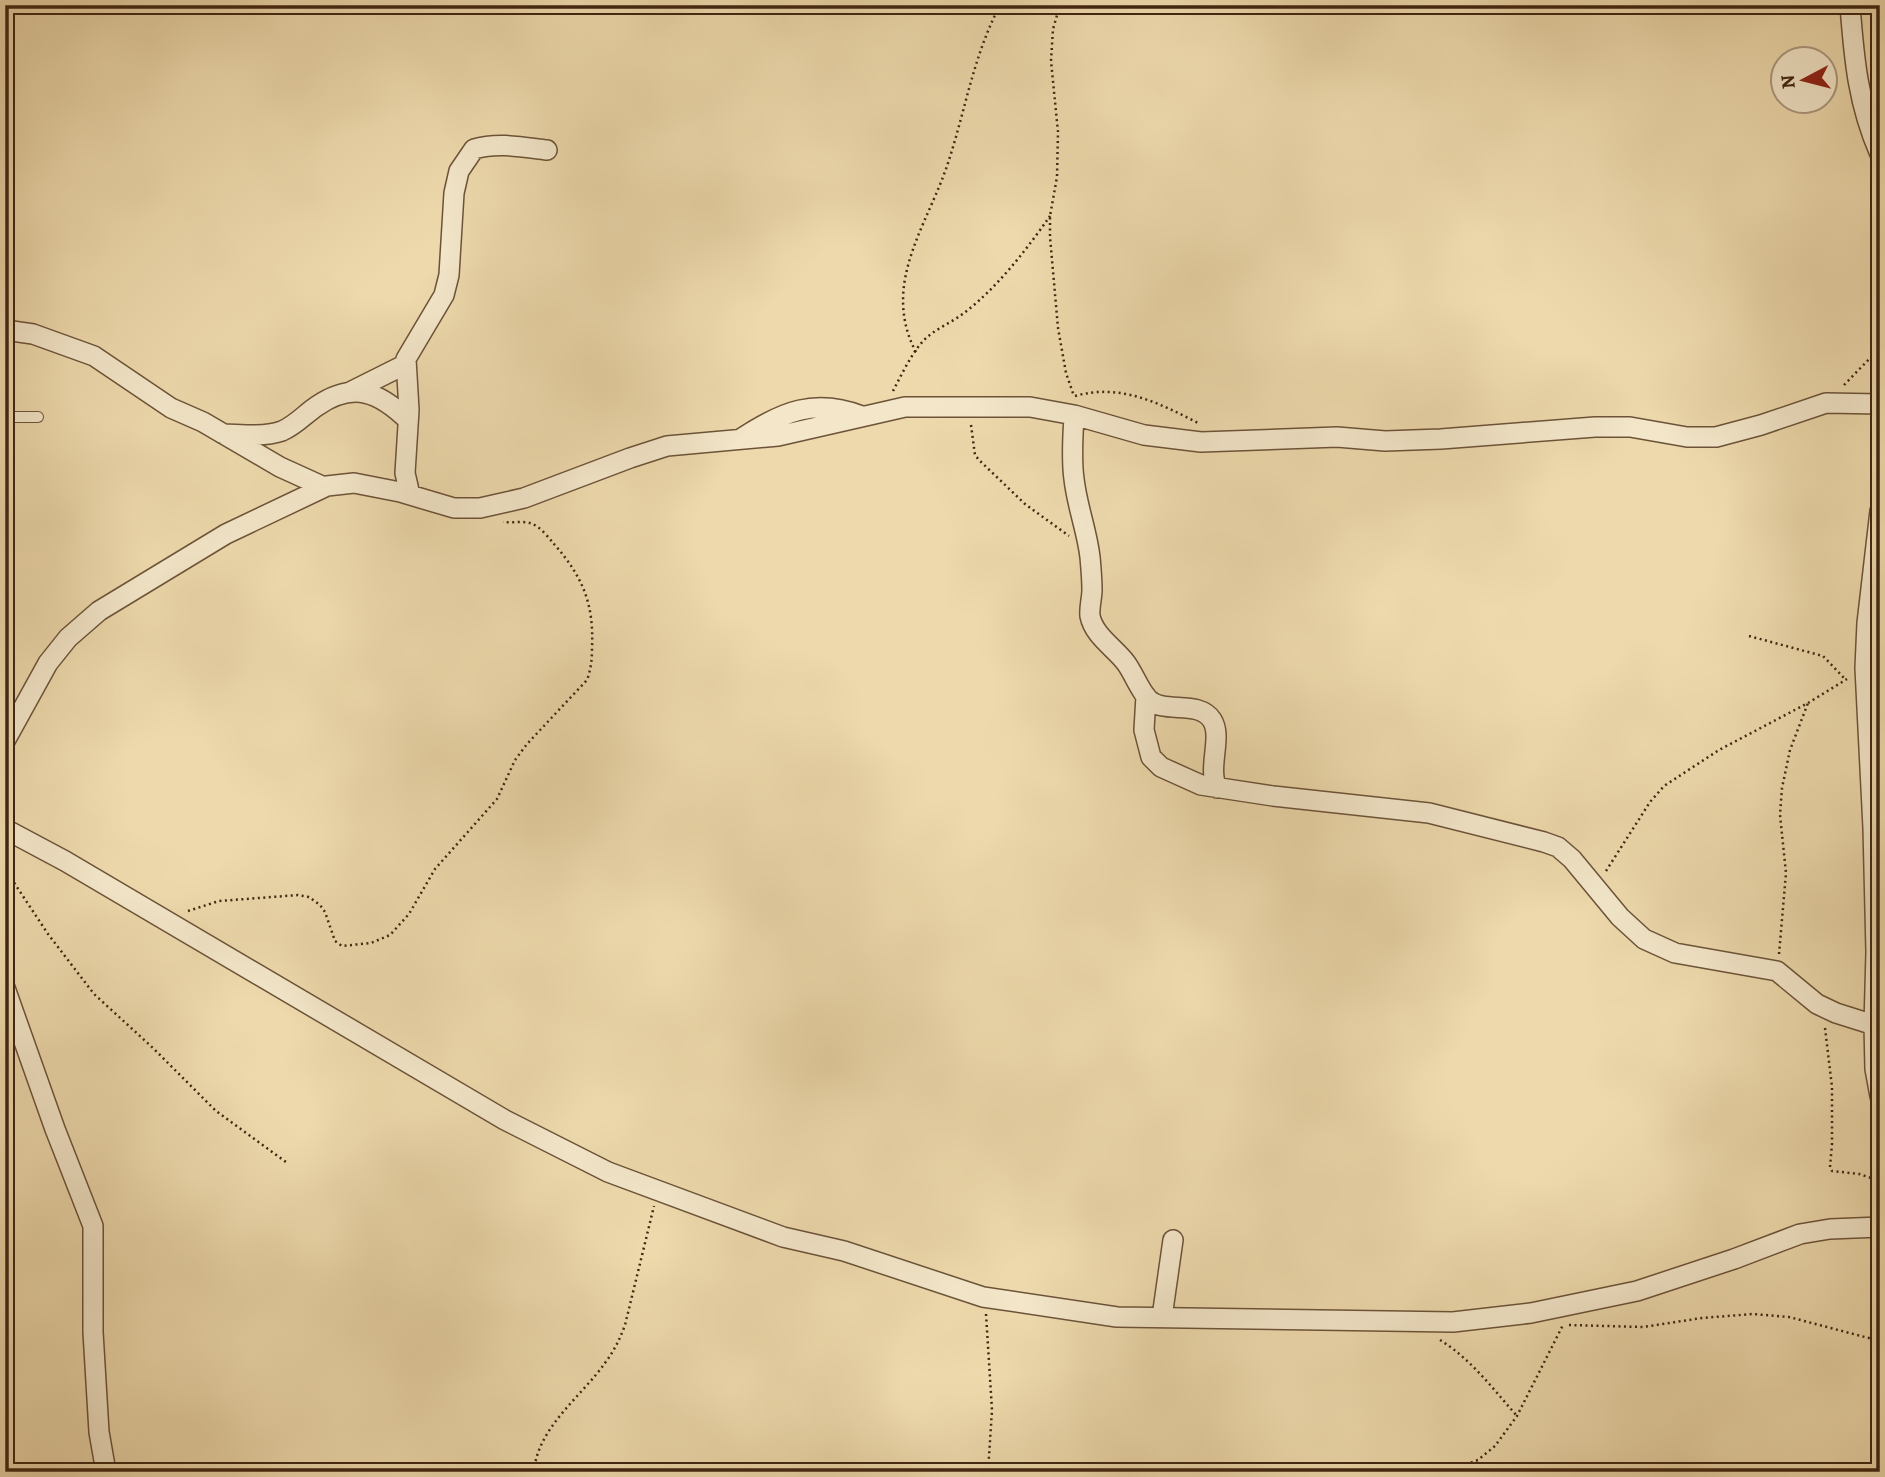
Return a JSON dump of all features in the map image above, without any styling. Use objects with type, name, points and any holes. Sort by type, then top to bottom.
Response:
[{"type":"street","points":[[1850,5],[1861,103],[1880,154]]},
{"type":"street","points":[[410,495],[405,473],[408,420],[406,364],[412,348],[444,295],[449,275],[454,192],[459,172],[474,149],[484,146],[505,145],[547,150]]},
{"type":"street","points":[[5,330],[33,334],[94,356],[171,408],[324,487]]},
{"type":"street","points":[[222,434],[277,432],[317,406],[406,364]]},
{"type":"street","points":[[346,394],[373,394],[408,420]]},
{"type":"street","points":[[5,741],[48,663],[68,638],[99,611],[226,534],[324,487],[354,483],[454,508],[480,508],[524,498],[667,446],[801,432],[905,407],[1030,407],[1074,415],[1144,435],[1181,441],[1219,441],[1337,437],[1441,439],[1595,427],[1630,427],[1686,437],[1716,436],[1761,425],[1826,403],[1880,404]]},
{"type":"street","points":[[1074,415],[1074,480],[1090,554],[1090,615],[1093,623],[1106,643],[1126,663],[1153,703],[1193,709],[1212,719],[1215,726],[1213,779],[1217,789]]},
{"type":"street","points":[[1880,511],[1867,623],[1865,668],[1874,841],[1875,1069],[1880,1096]]},
{"type":"street","points":[[1146,696],[1143,730],[1148,750],[1155,763],[1201,785],[1429,813],[1488,826],[1558,847],[1572,859],[1595,889],[1634,931],[1658,947],[1687,956],[1777,971],[1817,1004],[1874,1025]]},
{"type":"street","points":[[5,828],[505,1120],[608,1172],[783,1237],[844,1251],[983,1297],[1117,1317],[1413,1323],[1492,1318],[1637,1291],[1800,1234],[1830,1229],[1880,1227]]},
{"type":"street","points":[[5,988],[93,1226],[93,1332],[99,1432],[106,1472]]},
{"type":"street","points":[[1162,1317],[1173,1240]]},
{"type":"lane","points":[[5,417],[38,417]]},
{"type":"path","points":[[916,352],[907,335],[903,309],[906,273],[948,165],[985,34],[1000,5]]},
{"type":"path","points":[[1060,5],[1053,29],[1051,61],[1058,132],[1057,177],[1050,216],[1058,328],[1066,373],[1074,397],[1110,390],[1135,395],[1197,423],[1219,441]]},
{"type":"path","points":[[871,414],[930,335],[966,312],[1025,252],[1050,216]]},
{"type":"path","points":[[1826,403],[1874,354],[1880,354]]},
{"type":"path","points":[[969,405],[975,455],[1025,504],[1090,554]]},
{"type":"path","points":[[165,920],[219,901],[298,895],[309,897],[320,905],[335,940],[347,947],[381,940],[398,928],[409,915],[435,869],[497,799],[515,760],[587,680],[591,669],[593,630],[590,610],[586,591],[574,570],[556,546],[532,524],[495,521],[480,508]]},
{"type":"path","points":[[1749,636],[1823,656],[1867,701]]},
{"type":"path","points":[[1595,889],[1627,835],[1664,786],[1719,750],[1808,703],[1865,668]]},
{"type":"path","points":[[1777,971],[1786,873],[1780,815],[1782,788],[1790,750],[1808,703]]},
{"type":"path","points":[[5,869],[66,961],[94,994],[216,1111],[286,1162]]},
{"type":"path","points":[[1817,1004],[1826,1036],[1832,1087],[1830,1167],[1832,1171],[1858,1174],[1880,1181]]},
{"type":"path","points":[[534,1472],[540,1447],[618,1343],[625,1325],[659,1190]]},
{"type":"path","points":[[983,1297],[990,1356],[992,1410],[988,1472]]},
{"type":"path","points":[[1445,1472],[1478,1460],[1488,1453],[1517,1416],[1563,1324],[1643,1327],[1753,1314],[1789,1317],[1880,1341]]},
{"type":"path","points":[[1413,1323],[1453,1347],[1517,1416]]}]
